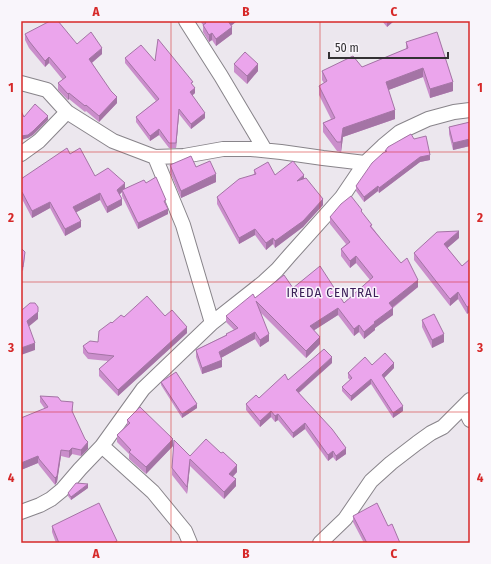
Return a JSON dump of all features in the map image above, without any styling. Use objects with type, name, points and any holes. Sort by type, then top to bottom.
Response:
[{"type":"street","points":[[186,21],[265,150]]},
{"type":"street","points":[[21,83],[47,90],[68,112],[113,141],[156,157],[184,156],[223,149],[265,150],[365,163]]},
{"type":"street","points":[[21,512],[40,506],[51,500],[62,490],[102,446],[143,388],[212,323],[277,270],[342,196],[365,163],[383,146],[400,132],[428,119],[454,112],[470,110]]},
{"type":"street","points":[[21,154],[39,141],[68,112]]},
{"type":"street","points":[[156,157],[183,225],[212,323]]},
{"type":"street","points":[[467,404],[470,420]]},
{"type":"street","points":[[320,543],[345,519],[371,480],[417,443],[442,427],[467,404]]},
{"type":"street","points":[[102,446],[153,492],[185,531],[190,543]]},
{"type":"building","points":[[50,21],[58,21],[77,44],[91,32],[102,48],[89,59],[111,91],[117,97],[99,116],[86,105],[85,106],[69,93],[68,94],[58,83],[66,77],[49,57],[45,61],[25,34]]},
{"type":"building","points":[[205,21],[228,21],[232,27],[216,39],[212,33],[209,35],[203,25],[206,23]]},
{"type":"building","points":[[437,32],[453,82],[430,89],[423,68],[386,82],[395,110],[343,128],[341,142],[337,142],[323,123],[335,118],[319,86],[327,81],[322,71],[353,56],[362,67],[408,48],[406,42]]},
{"type":"building","points":[[158,39],[193,82],[191,83],[195,88],[190,92],[205,113],[191,124],[179,109],[176,143],[169,143],[159,129],[150,136],[136,117],[159,99],[125,58],[141,45],[155,61]]},
{"type":"building","points":[[245,52],[258,64],[247,76],[234,64]]},
{"type":"building","points":[[35,104],[48,116],[28,135],[21,136],[21,111],[24,117]]},
{"type":"building","points":[[470,122],[470,139],[453,143],[449,127]]},
{"type":"building","points":[[411,134],[414,139],[426,136],[430,155],[420,157],[379,188],[378,186],[364,197],[356,186],[372,163],[387,151],[385,151],[388,147]]},
{"type":"building","points":[[67,148],[70,154],[80,148],[95,176],[108,168],[125,183],[117,190],[122,199],[107,207],[100,193],[73,207],[81,221],[65,229],[50,202],[32,211],[22,192],[21,193],[21,179]]},
{"type":"building","points":[[191,156],[196,167],[210,161],[216,174],[181,191],[170,165]]},
{"type":"building","points":[[293,161],[304,175],[297,181],[306,178],[323,199],[303,221],[275,241],[273,238],[266,243],[255,229],[239,238],[217,197],[239,179],[256,174],[254,170],[268,162],[275,175]]},
{"type":"building","points":[[156,177],[166,200],[164,201],[168,209],[138,223],[122,190],[144,180],[146,183]]},
{"type":"building","points":[[351,196],[372,225],[370,226],[401,263],[407,258],[418,280],[389,303],[393,308],[374,322],[375,323],[364,332],[359,325],[354,329],[338,308],[310,326],[320,337],[306,351],[256,301],[269,334],[260,340],[255,332],[219,352],[222,360],[202,368],[196,350],[238,328],[226,316],[253,294],[255,298],[284,275],[293,288],[320,266],[344,303],[373,277],[356,256],[350,261],[341,249],[350,242],[330,217],[341,204]]},
{"type":"building","points":[[459,231],[444,244],[462,266],[470,259],[470,305],[467,307],[458,292],[450,299],[414,253],[437,232]]},
{"type":"building","points":[[21,248],[25,252],[23,267],[21,266]]},
{"type":"building","points":[[147,296],[165,316],[172,310],[187,327],[118,390],[99,369],[114,356],[88,353],[83,346],[90,341],[98,342],[99,331],[121,315],[124,317]]},
{"type":"building","points":[[30,303],[35,303],[38,307],[38,312],[27,321],[35,343],[21,348],[21,308],[22,310]]},
{"type":"building","points":[[434,314],[444,334],[432,340],[422,320]]},
{"type":"building","points":[[324,349],[332,357],[296,390],[332,429],[346,448],[336,456],[333,451],[328,455],[305,423],[293,433],[278,414],[275,416],[271,411],[260,421],[246,404],[256,395],[259,398],[285,374],[288,380]]},
{"type":"building","points":[[385,353],[394,363],[382,375],[403,406],[393,413],[371,379],[351,396],[342,387],[352,378],[348,373],[365,357],[372,365]]},
{"type":"building","points":[[176,372],[197,404],[182,414],[161,382]]},
{"type":"building","points":[[40,396],[58,397],[61,401],[73,402],[72,411],[85,439],[88,442],[81,450],[72,448],[69,451],[61,450],[57,476],[55,478],[38,456],[21,463],[21,418],[48,407]]},
{"type":"building","points":[[140,407],[173,439],[146,467],[129,452],[131,450],[117,435],[130,423],[127,420]]},
{"type":"building","points":[[206,439],[237,465],[229,474],[236,479],[224,492],[190,459],[187,487],[172,468],[174,440],[190,456]]},
{"type":"building","points":[[76,483],[88,484],[71,497],[68,493]]},
{"type":"building","points":[[99,503],[117,541],[113,543],[59,543],[52,526]]},
{"type":"building","points":[[377,503],[388,526],[392,524],[400,543],[367,543],[353,516]]},
{"type":"district","name":"IREDA CENTRAL","points":[[333,292]]}]
